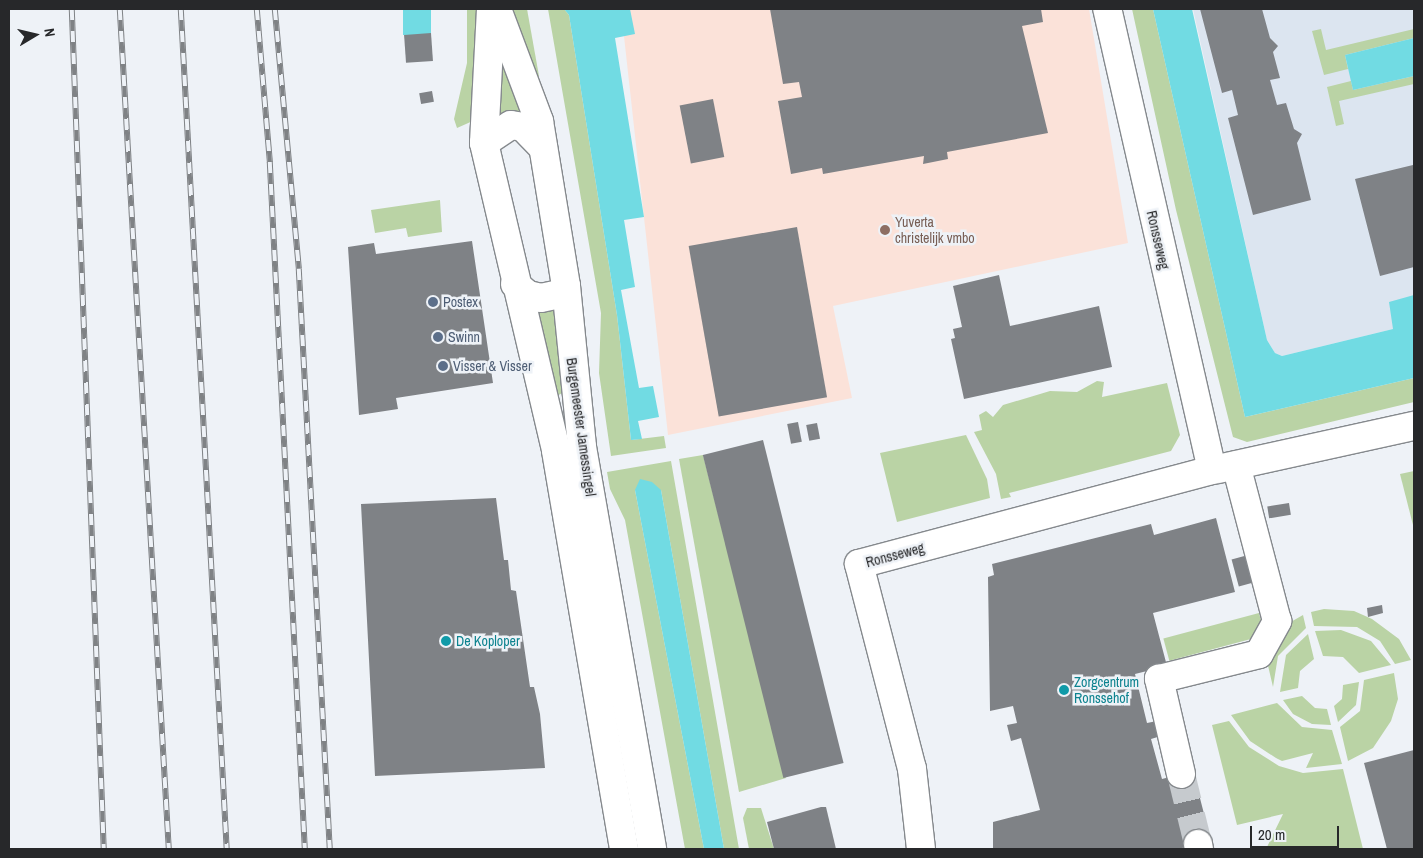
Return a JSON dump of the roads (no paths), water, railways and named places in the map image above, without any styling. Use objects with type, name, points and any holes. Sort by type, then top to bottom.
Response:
[{"type":"main road","name":"Burgemeester Jamessingel","points":[[490,9],[484,143],[515,284],[556,451],[624,849]]},
{"type":"main road","name":"Burgemeester Jamessingel","points":[[497,9],[539,121],[566,286],[582,447],[652,849]]},
{"type":"main road","name":"Ronsseweg","points":[[1107,9],[1224,467],[1278,621],[1260,654],[1159,679],[1181,774]]},
{"type":"main road","points":[[484,143],[511,125],[523,126],[542,148]]},
{"type":"main road","points":[[515,284],[535,298],[552,297],[566,286]]},
{"type":"main road","name":"Ronsseweg","points":[[921,849],[912,769],[859,564],[1224,467],[1414,426]]},
{"type":"water","points":[[403,9],[431,9],[431,35],[403,35]]},
{"type":"water","points":[[564,9],[630,9],[635,34],[615,38],[644,217],[624,220],[635,287],[621,290],[639,388],[653,386],[659,417],[638,421],[642,439],[631,440],[617,315],[569,15]]},
{"type":"water","points":[[1153,9],[1192,9],[1267,340],[1275,353],[1282,356],[1393,329],[1389,302],[1414,295],[1414,378],[1245,417]]},
{"type":"water","points":[[1414,38],[1414,76],[1353,90],[1345,55]]},
{"type":"water","points":[[640,479],[652,482],[661,490],[724,849],[704,849],[635,490]]},
{"type":"tunnel","points":[[1181,774],[1198,844]]},
{"type":"railway","points":[[72,9],[104,849]]},
{"type":"railway","points":[[120,9],[169,849]]},
{"type":"railway","points":[[181,9],[227,849]]},
{"type":"railway","points":[[257,9],[270,162],[305,849]]},
{"type":"railway","points":[[275,9],[299,269],[330,849]]},
{"type":"place","name":"Yuverta christelijk vmbo","points":[[885,230]]},
{"type":"place","name":"Postex","points":[[433,302]]},
{"type":"place","name":"Swinn","points":[[438,337]]},
{"type":"place","name":"Visser & Visser","points":[[443,366]]},
{"type":"place","name":"De Koploper","points":[[446,641]]},
{"type":"place","name":"Zorgcentrum Ronssehof","points":[[1064,690]]}]
